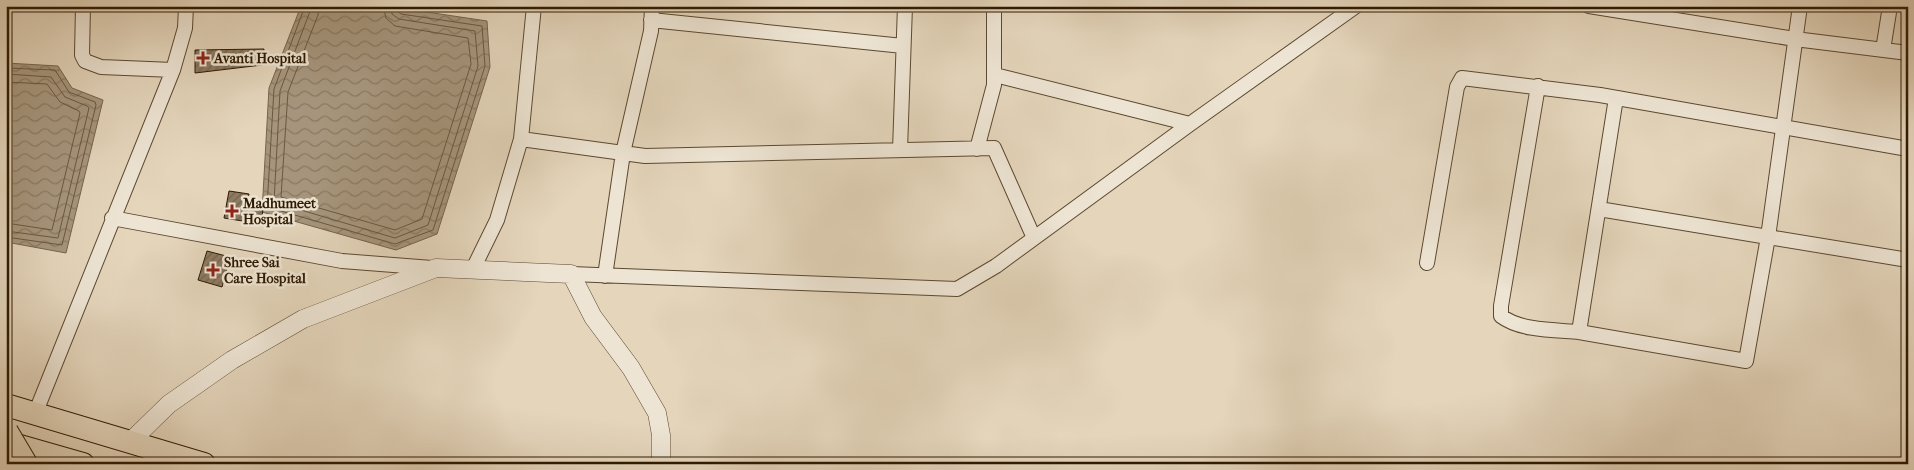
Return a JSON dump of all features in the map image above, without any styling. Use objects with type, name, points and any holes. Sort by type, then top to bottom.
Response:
[{"type":"highway","points":[[6,432],[35,459]]},
{"type":"main road","points":[[7,405],[204,464]]},
{"type":"main road","points":[[6,442],[35,459],[83,464]]},
{"type":"street","points":[[35,414],[112,218],[173,70],[184,28],[186,6]]},
{"type":"street","points":[[472,271],[497,220],[521,139],[534,6]]},
{"type":"street","points":[[900,150],[905,6]]},
{"type":"street","points":[[977,149],[994,85],[994,6]]},
{"type":"street","points":[[112,218],[342,262],[472,271],[957,289],[996,266],[1190,124],[1356,6]]},
{"type":"street","points":[[1589,6],[1795,39],[1908,53]]},
{"type":"street","points":[[1538,86],[1501,306],[1502,316],[1510,323],[1543,329],[1579,332],[1746,361],[1768,237],[1800,6]]},
{"type":"street","points":[[1883,50],[1890,6]]},
{"type":"street","points":[[81,7],[82,55],[85,61],[101,67],[173,70]]},
{"type":"street","points":[[605,276],[623,153],[651,31],[652,13],[903,46]]},
{"type":"street","points":[[994,75],[1190,124]]},
{"type":"street","points":[[1427,263],[1457,87],[1462,78],[1538,86],[1616,98],[1783,126],[1908,150]]},
{"type":"street","points":[[1579,332],[1616,98]]},
{"type":"street","points":[[521,139],[645,156],[994,148],[1034,238]]},
{"type":"street","points":[[1599,209],[1908,260]]},
{"type":"street","points":[[130,442],[168,404],[240,355],[303,319],[436,268]]},
{"type":"street","points":[[570,274],[593,316],[631,368],[657,413],[661,435],[661,464]]},
{"type":"water","points":[[301,6],[386,6],[487,21],[490,67],[437,234],[396,250],[262,212],[269,88]]},
{"type":"water","points":[[6,63],[58,66],[72,88],[103,100],[66,253],[6,242]]},
{"type":"building","points":[[264,49],[262,65],[195,73],[195,50]]},
{"type":"building","points":[[229,191],[249,194],[248,198],[264,201],[261,224],[224,218]]},
{"type":"building","points":[[207,251],[230,257],[222,287],[198,280]]},
{"type":"place","name":"Avanti Hospital","points":[[203,58]]},
{"type":"place","name":"Madhumeet Hospital","points":[[232,211]]},
{"type":"place","name":"Shree Sai Care Hospital","points":[[213,270]]}]
